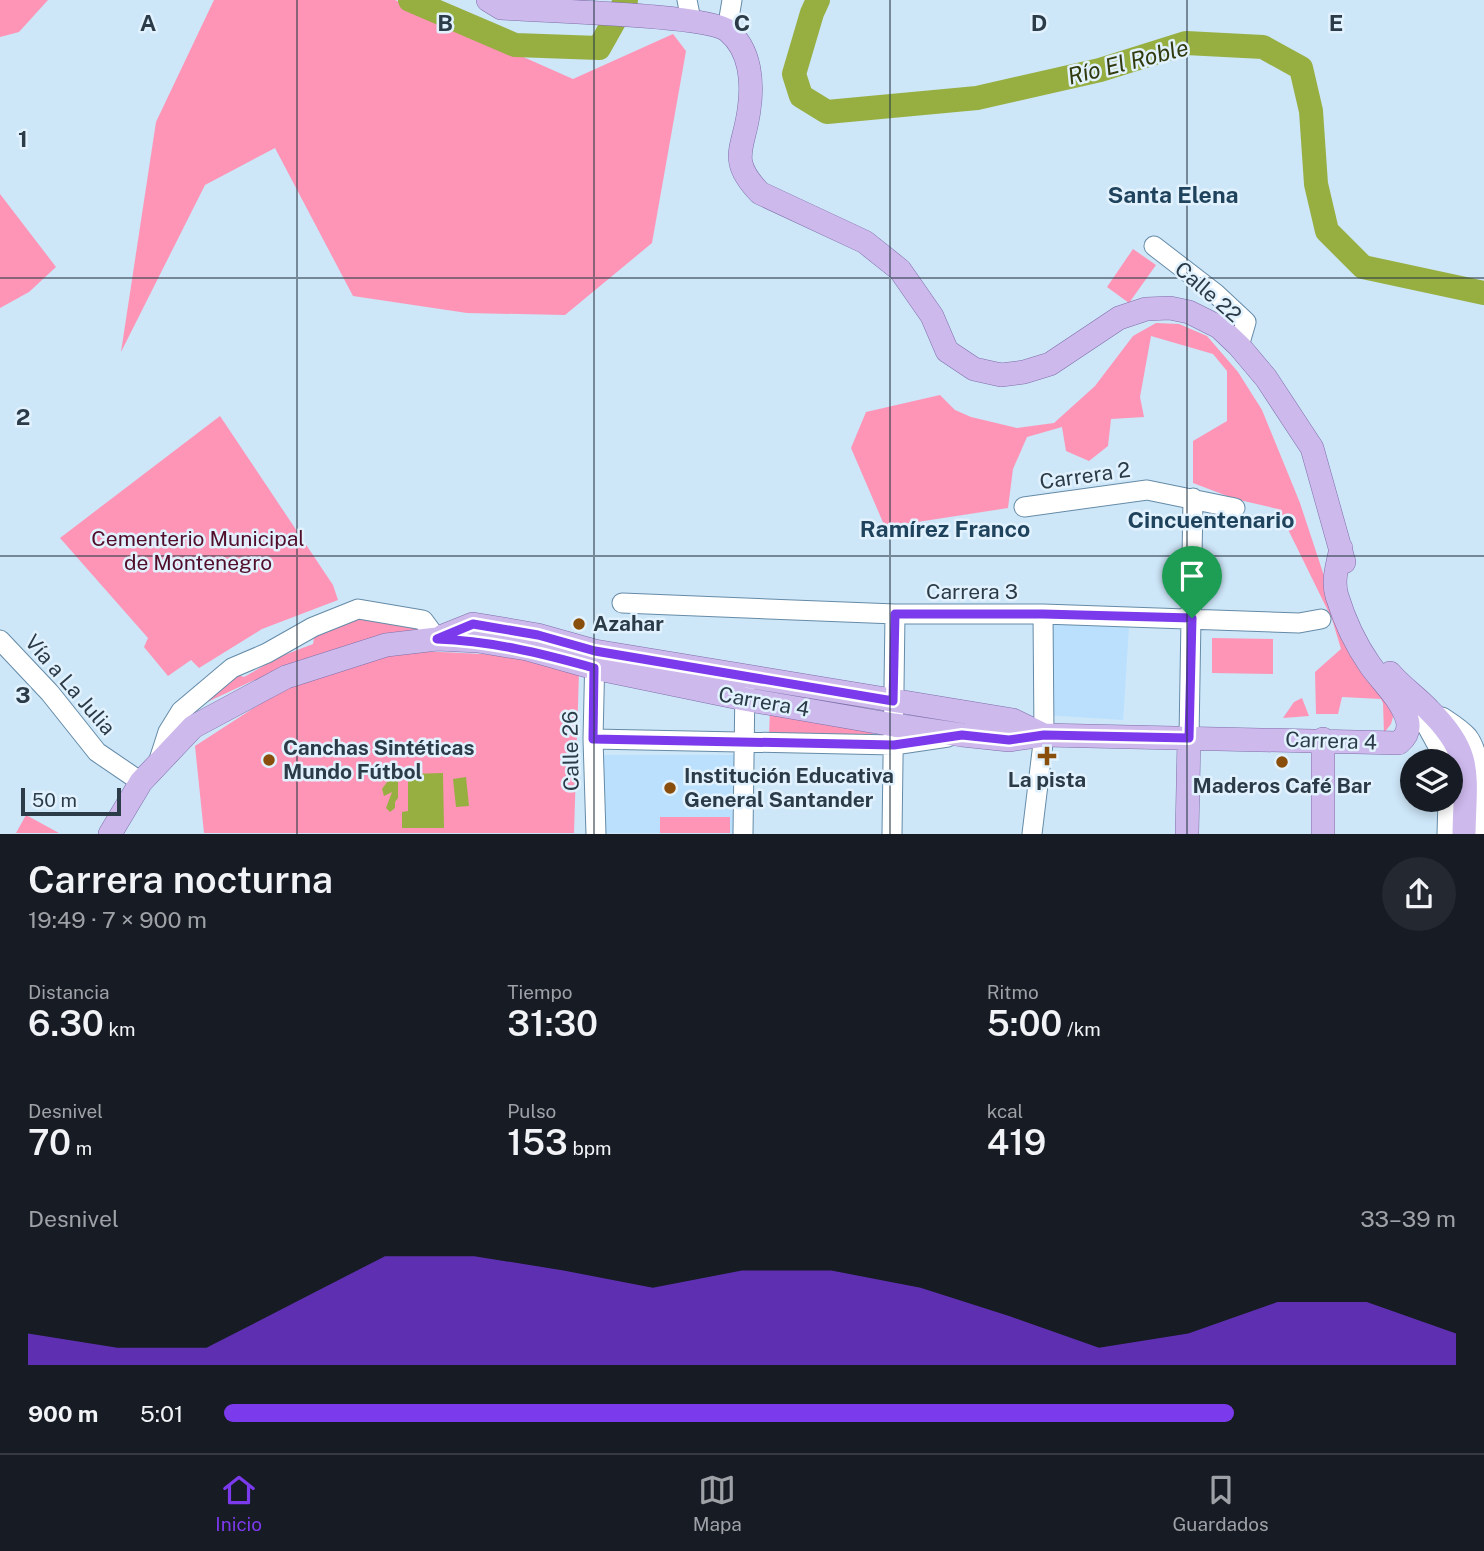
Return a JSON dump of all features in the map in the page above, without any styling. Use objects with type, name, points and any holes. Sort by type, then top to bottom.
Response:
[{"type":"main road","points":[[488,0],[501,8],[658,18],[689,10],[727,30],[745,53],[751,84],[740,163],[748,180],[760,193],[865,242],[900,270],[932,316],[947,351],[974,369],[1001,375],[1024,372],[1050,364],[1119,318],[1146,309],[1170,308],[1189,312],[1219,327],[1240,345],[1266,378],[1312,449],[1341,548],[1351,601],[1363,629],[1384,665],[1454,736],[1461,752],[1465,779],[1464,834]]},
{"type":"main road","name":"Carrera 4","points":[[745,688],[894,735],[962,735],[1009,740],[1044,735],[1323,739],[1372,744],[1399,743],[1405,738],[1408,728],[1406,718],[1393,694],[1358,645],[1339,604],[1334,583],[1341,548]]},
{"type":"main road","name":"Carrera 4","points":[[110,834],[141,782],[193,727],[286,677],[386,645],[437,639],[473,624],[538,635],[594,659],[745,688],[893,701],[1013,720],[1044,735]]},
{"type":"main road","points":[[1187,834],[1189,738]]},
{"type":"main road","points":[[1323,739],[1323,834]]},
{"type":"street","points":[[727,30],[732,0]]},
{"type":"street","name":"Calle 22","points":[[1154,246],[1215,293],[1246,322],[1240,345]]},
{"type":"street","name":"Carrera 2","points":[[1024,507],[1147,490],[1235,508]]},
{"type":"street","points":[[1189,738],[1193,498]]},
{"type":"street","name":"Carrera 3","points":[[622,603],[895,614],[1043,614],[1299,623],[1321,619]]},
{"type":"street","points":[[158,763],[168,732],[181,711],[232,668],[267,653],[313,627],[358,609],[423,620],[437,639]]},
{"type":"street","points":[[892,834],[895,614]]},
{"type":"street","points":[[1032,834],[1044,735],[1043,614]]},
{"type":"street","name":"Vía a La Julia","points":[[0,640],[50,693],[97,752],[141,782]]},
{"type":"street","name":"Calle 26","points":[[594,659],[596,834]]},
{"type":"street","points":[[743,834],[745,688]]},
{"type":"street","points":[[1405,689],[1440,749]]},
{"type":"street","points":[[1428,708],[1459,729],[1469,738],[1476,750],[1482,834]]},
{"type":"street","name":"Carrera 4","points":[[593,739],[743,743],[894,735]]},
{"type":"street","points":[[1447,834],[1448,812]]},
{"type":"shaded area","points":[[1052,621],[1129,626],[1123,720],[1046,715]]},
{"type":"shaded area","name":"Institución Educativa General Santander","points":[[604,755],[736,755],[736,833],[604,833]]},
{"type":"shaded area","points":[[443,773],[444,828],[402,828],[402,812],[408,811],[408,774]]},
{"type":"shaded area","points":[[466,777],[469,806],[456,807],[453,779]]},
{"type":"shaded area","points":[[395,779],[398,781],[398,798],[395,808],[390,812],[386,808],[392,792],[384,796],[382,789],[387,782]]},
{"type":"green space","points":[[0,0],[48,0],[19,32],[0,37]]},
{"type":"green space","points":[[214,0],[395,0],[573,79],[673,34],[686,51],[652,243],[565,315],[467,313],[353,296],[275,148],[205,185],[121,352],[156,122]]},
{"type":"green space","points":[[0,194],[56,267],[29,292],[0,308]]},
{"type":"green space","points":[[1133,249],[1156,265],[1129,303],[1107,287]]},
{"type":"green space","points":[[1156,323],[1179,324],[1207,336],[1238,372],[1262,410],[1300,503],[1333,603],[1389,699],[1393,717],[1384,733],[1381,699],[1342,697],[1338,714],[1316,714],[1315,672],[1341,649],[1332,619],[1278,509],[1235,499],[1193,483],[1193,441],[1227,421],[1227,371],[1213,354],[1151,336],[1140,397],[1144,417],[1111,419],[1108,446],[1089,461],[1066,451],[1062,427],[1027,437],[1013,469],[1008,508],[885,527],[851,448],[866,412],[940,395],[955,410],[971,417],[1017,428],[1054,423],[1095,386],[1133,336]]},
{"type":"green space","name":"Cementerio Municipal de Montenegro","points":[[220,416],[333,585],[338,600],[262,629],[199,668],[191,660],[168,676],[144,647],[148,638],[60,538]]},
{"type":"green space","points":[[362,614],[422,629],[310,658],[203,704],[232,673],[244,677],[279,657],[313,644],[315,632]]},
{"type":"green space","points":[[1212,638],[1273,639],[1273,674],[1212,673]]},
{"type":"green space","points":[[421,651],[502,655],[579,672],[574,833],[204,833],[195,746],[291,684],[387,654]]},
{"type":"green space","points":[[1302,698],[1309,716],[1283,718],[1294,702]]},
{"type":"green space","points":[[770,710],[874,727],[873,734],[769,735]]},
{"type":"green space","points":[[26,815],[59,833],[16,833]]},
{"type":"green space","points":[[660,817],[730,817],[730,833],[660,833]]},
{"type":"waterway","name":"Río El Roble","points":[[410,0],[515,45],[599,48],[626,0]]},
{"type":"waterway","name":"Río El Roble","points":[[818,0],[794,74],[801,96],[827,112],[977,98],[1100,70],[1186,43],[1263,47],[1301,68],[1311,111],[1316,184],[1327,231],[1363,267],[1484,293]]},
{"type":"place","name":"Azahar","points":[[579,624]]},
{"type":"place","name":"La pista","points":[[1047,756]]},
{"type":"place","name":"Canchas Sintéticas Mundo Fútbol","points":[[269,760]]},
{"type":"place","name":"Maderos Café Bar","points":[[1282,762]]},
{"type":"place","name":"Institución Educativa General Santander","points":[[670,788]]},
{"type":"district","name":"Santa Elena","points":[[1173,195]]},
{"type":"district","name":"Cincuentenario","points":[[1211,520]]},
{"type":"district","name":"Ramírez Franco","points":[[945,529]]},
{"type":"route","points":[[895,614],[1192,618],[1189,738],[1044,735],[1009,740],[962,735],[894,745],[593,739],[594,668],[527,649],[478,641],[437,639],[473,624],[538,635],[595,651],[893,701],[895,614]]}]
